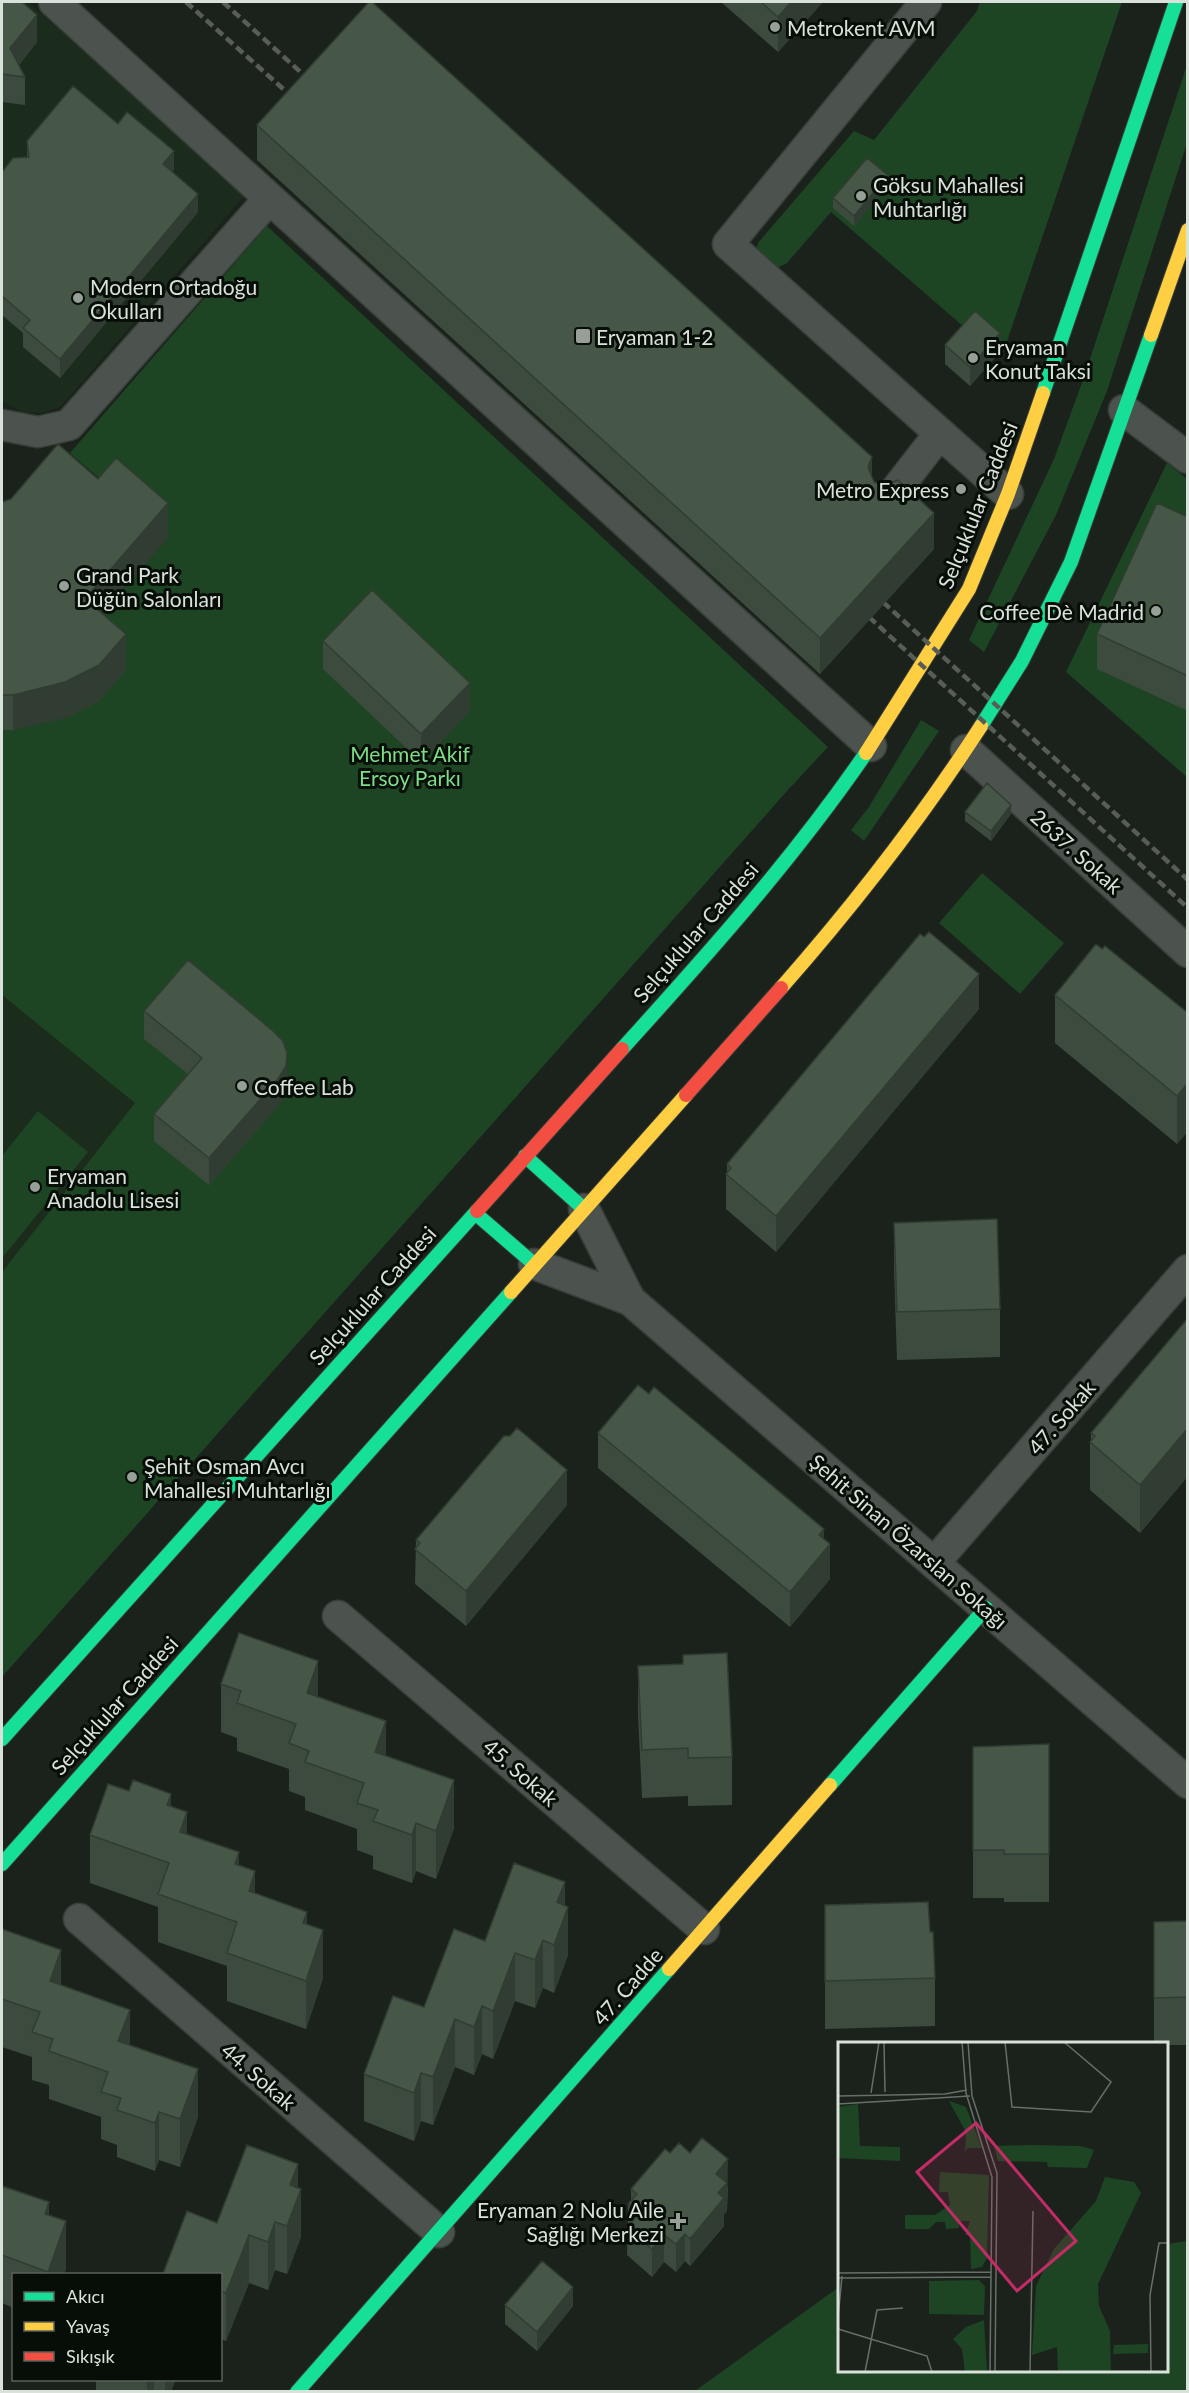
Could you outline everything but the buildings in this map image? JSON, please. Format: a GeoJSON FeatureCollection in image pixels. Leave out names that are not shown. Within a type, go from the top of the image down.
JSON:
{"type":"FeatureCollection","features":[{"type":"Feature","properties":{"kind":"main road","name":"Selçuklular Caddesi"},"geometry":{"type":"LineString","coordinates":[[2,1739],[709,953],[838,794],[871,746],[969,589],[1008,494],[1176,2]]}},
{"type":"Feature","properties":{"kind":"main road","name":"Selçuklular Caddesi"},"geometry":{"type":"LineString","coordinates":[[2,1864],[844,917],[933,800],[1022,661],[1071,562],[1188,230]]}},
{"type":"Feature","properties":{"kind":"main road"},"geometry":{"type":"LineString","coordinates":[[525,1156],[584,1209]]}},
{"type":"Feature","properties":{"kind":"main road"},"geometry":{"type":"LineString","coordinates":[[475,1213],[534,1264]]}},
{"type":"Feature","properties":{"kind":"main road","name":"47. Cadde"},"geometry":{"type":"LineString","coordinates":[[297,2391],[986,1608]]}},
{"type":"Feature","properties":{"kind":"street"},"geometry":{"type":"LineString","coordinates":[[54,2],[269,199],[776,646],[871,746]]}},
{"type":"Feature","properties":{"kind":"street"},"geometry":{"type":"LineString","coordinates":[[926,2],[728,244],[1008,494]]}},
{"type":"Feature","properties":{"kind":"street"},"geometry":{"type":"LineString","coordinates":[[2,425],[38,432],[69,425],[269,199]]}},
{"type":"Feature","properties":{"kind":"street"},"geometry":{"type":"LineString","coordinates":[[1124,410],[1188,458]]}},
{"type":"Feature","properties":{"kind":"street"},"geometry":{"type":"LineString","coordinates":[[885,504],[940,433]]}},
{"type":"Feature","properties":{"kind":"street","name":"2637. Sokak"},"geometry":{"type":"LineString","coordinates":[[966,750],[1188,952]]}},
{"type":"Feature","properties":{"kind":"street"},"geometry":{"type":"LineString","coordinates":[[584,1209],[630,1300]]}},
{"type":"Feature","properties":{"kind":"street"},"geometry":{"type":"LineString","coordinates":[[534,1264],[630,1300]]}},
{"type":"Feature","properties":{"kind":"street","name":"47. Sokak"},"geometry":{"type":"LineString","coordinates":[[934,1563],[1188,1270]]}},
{"type":"Feature","properties":{"kind":"street","name":"Şehit Sinan Özarslan Sokağı"},"geometry":{"type":"LineString","coordinates":[[630,1300],[1188,1782]]}},
{"type":"Feature","properties":{"kind":"street","name":"45. Sokak"},"geometry":{"type":"LineString","coordinates":[[338,1616],[704,1929]]}},
{"type":"Feature","properties":{"kind":"street","name":"44. Sokak"},"geometry":{"type":"LineString","coordinates":[[79,1920],[439,2232]]}},
{"type":"Feature","properties":{"kind":"shaded area","name":"Modern Ortadoğu Okulları"},"geometry":{"type":"Polygon","coordinates":[[[2,2],[28,2],[245,195],[61,406],[46,412],[24,413],[2,401],[2,2]]]}},
{"type":"Feature","properties":{"kind":"shaded area","name":"Eryaman Anadolu Lisesi"},"geometry":{"type":"Polygon","coordinates":[[[2,995],[136,1103],[2,1272],[2,995]]]}},
{"type":"Feature","properties":{"kind":"green space"},"geometry":{"type":"Polygon","coordinates":[[[980,2],[1122,2],[1001,359],[831,212],[787,263],[777,268],[756,251],[758,243],[854,131],[874,140],[977,11],[980,2]]]}},
{"type":"Feature","properties":{"kind":"green space"},"geometry":{"type":"Polygon","coordinates":[[[1187,65],[1187,143],[1107,391],[1056,515],[984,652],[969,640],[1054,459],[1083,380],[1187,65]]]}},
{"type":"Feature","properties":{"kind":"green space","name":"Mehmet Akif Ersoy Parkı"},"geometry":{"type":"Polygon","coordinates":[[[267,226],[828,747],[2,1677],[2,1272],[135,1103],[2,995],[2,730],[13,730],[65,718],[85,634],[168,538],[70,453],[267,226]]]}},
{"type":"Feature","properties":{"kind":"green space"},"geometry":{"type":"Polygon","coordinates":[[[1167,463],[1187,479],[1187,777],[1066,672],[1167,463]]]}},
{"type":"Feature","properties":{"kind":"green space"},"geometry":{"type":"Polygon","coordinates":[[[921,720],[939,731],[864,841],[851,830],[869,807],[921,720]]]}},
{"type":"Feature","properties":{"kind":"green space"},"geometry":{"type":"Polygon","coordinates":[[[982,873],[1064,943],[1020,994],[939,923],[982,873]]]}},
{"type":"Feature","properties":{"kind":"green space"},"geometry":{"type":"Polygon","coordinates":[[[38,1111],[88,1152],[2,1258],[2,1156],[38,1111]]]}},
{"type":"Feature","properties":{"kind":"green space"},"geometry":{"type":"Polygon","coordinates":[[[1187,2241],[1187,2391],[695,2391],[838,2288],[838,2372],[1168,2372],[1168,2244],[1187,2241]]]}},
{"type":"Feature","properties":{"kind":"railway"},"geometry":{"type":"LineString","coordinates":[[186,2],[300,104]]}},
{"type":"Feature","properties":{"kind":"railway"},"geometry":{"type":"LineString","coordinates":[[223,2],[316,86]]}},
{"type":"Feature","properties":{"kind":"railway"},"geometry":{"type":"LineString","coordinates":[[873,593],[1188,880]]}},
{"type":"Feature","properties":{"kind":"railway"},"geometry":{"type":"LineString","coordinates":[[859,608],[1188,908]]}},
{"type":"Feature","properties":{"kind":"traffic: fast"},"geometry":{"type":"LineString","coordinates":[[1043,393],[1176,2]]}},
{"type":"Feature","properties":{"kind":"traffic: fast"},"geometry":{"type":"LineString","coordinates":[[981,726],[1022,661],[1071,562],[1151,335]]}},
{"type":"Feature","properties":{"kind":"traffic: fast"},"geometry":{"type":"LineString","coordinates":[[622,1049],[780,868],[866,753]]}},
{"type":"Feature","properties":{"kind":"traffic: fast"},"geometry":{"type":"LineString","coordinates":[[525,1156],[584,1209]]}},
{"type":"Feature","properties":{"kind":"traffic: fast"},"geometry":{"type":"LineString","coordinates":[[2,1739],[477,1211]]}},
{"type":"Feature","properties":{"kind":"traffic: fast"},"geometry":{"type":"LineString","coordinates":[[475,1213],[534,1264]]}},
{"type":"Feature","properties":{"kind":"traffic: fast"},"geometry":{"type":"LineString","coordinates":[[2,1864],[511,1292]]}},
{"type":"Feature","properties":{"kind":"traffic: fast"},"geometry":{"type":"LineString","coordinates":[[830,1785],[986,1608]]}},
{"type":"Feature","properties":{"kind":"traffic: fast"},"geometry":{"type":"LineString","coordinates":[[297,2392],[669,1969]]}},
{"type":"Feature","properties":{"kind":"traffic: slow"},"geometry":{"type":"LineString","coordinates":[[1151,335],[1188,230]]}},
{"type":"Feature","properties":{"kind":"traffic: slow"},"geometry":{"type":"LineString","coordinates":[[866,753],[969,589],[1008,494],[1043,393]]}},
{"type":"Feature","properties":{"kind":"traffic: slow"},"geometry":{"type":"LineString","coordinates":[[781,988],[886,861],[935,795],[981,726]]}},
{"type":"Feature","properties":{"kind":"traffic: slow"},"geometry":{"type":"LineString","coordinates":[[511,1292],[686,1095]]}},
{"type":"Feature","properties":{"kind":"traffic: slow"},"geometry":{"type":"LineString","coordinates":[[669,1969],[830,1785]]}},
{"type":"Feature","properties":{"kind":"traffic: jam"},"geometry":{"type":"LineString","coordinates":[[686,1095],[781,988]]}},
{"type":"Feature","properties":{"kind":"traffic: jam"},"geometry":{"type":"LineString","coordinates":[[477,1211],[622,1049]]}},
{"type":"Feature","properties":{"kind":"place","name":"Metrokent AVM"},"geometry":{"type":"Point","coordinates":[775,27]}},
{"type":"Feature","properties":{"kind":"place","name":"Göksu Mahallesi Muhtarlığı"},"geometry":{"type":"Point","coordinates":[861,196]}},
{"type":"Feature","properties":{"kind":"place","name":"Modern Ortadoğu Okulları"},"geometry":{"type":"Point","coordinates":[78,298]}},
{"type":"Feature","properties":{"kind":"place","name":"Eryaman 1-2"},"geometry":{"type":"Point","coordinates":[583,336]}},
{"type":"Feature","properties":{"kind":"place","name":"Eryaman Konut Taksi"},"geometry":{"type":"Point","coordinates":[973,358]}},
{"type":"Feature","properties":{"kind":"place","name":"Metro Express"},"geometry":{"type":"Point","coordinates":[961,489]}},
{"type":"Feature","properties":{"kind":"place","name":"Grand Park Düğün Salonları"},"geometry":{"type":"Point","coordinates":[64,586]}},
{"type":"Feature","properties":{"kind":"place","name":"Coffee Dè Madrid"},"geometry":{"type":"Point","coordinates":[1156,611]}},
{"type":"Feature","properties":{"kind":"place","name":"Coffee Lab"},"geometry":{"type":"Point","coordinates":[242,1086]}},
{"type":"Feature","properties":{"kind":"place","name":"Eryaman Anadolu Lisesi"},"geometry":{"type":"Point","coordinates":[35,1187]}},
{"type":"Feature","properties":{"kind":"place","name":"Şehit Osman Avcı Mahallesi Muhtarlığı"},"geometry":{"type":"Point","coordinates":[132,1477]}},
{"type":"Feature","properties":{"kind":"place","name":"Eryaman 2 Nolu Aile Sağlığı Merkezi"},"geometry":{"type":"Point","coordinates":[678,2221]}}]}
